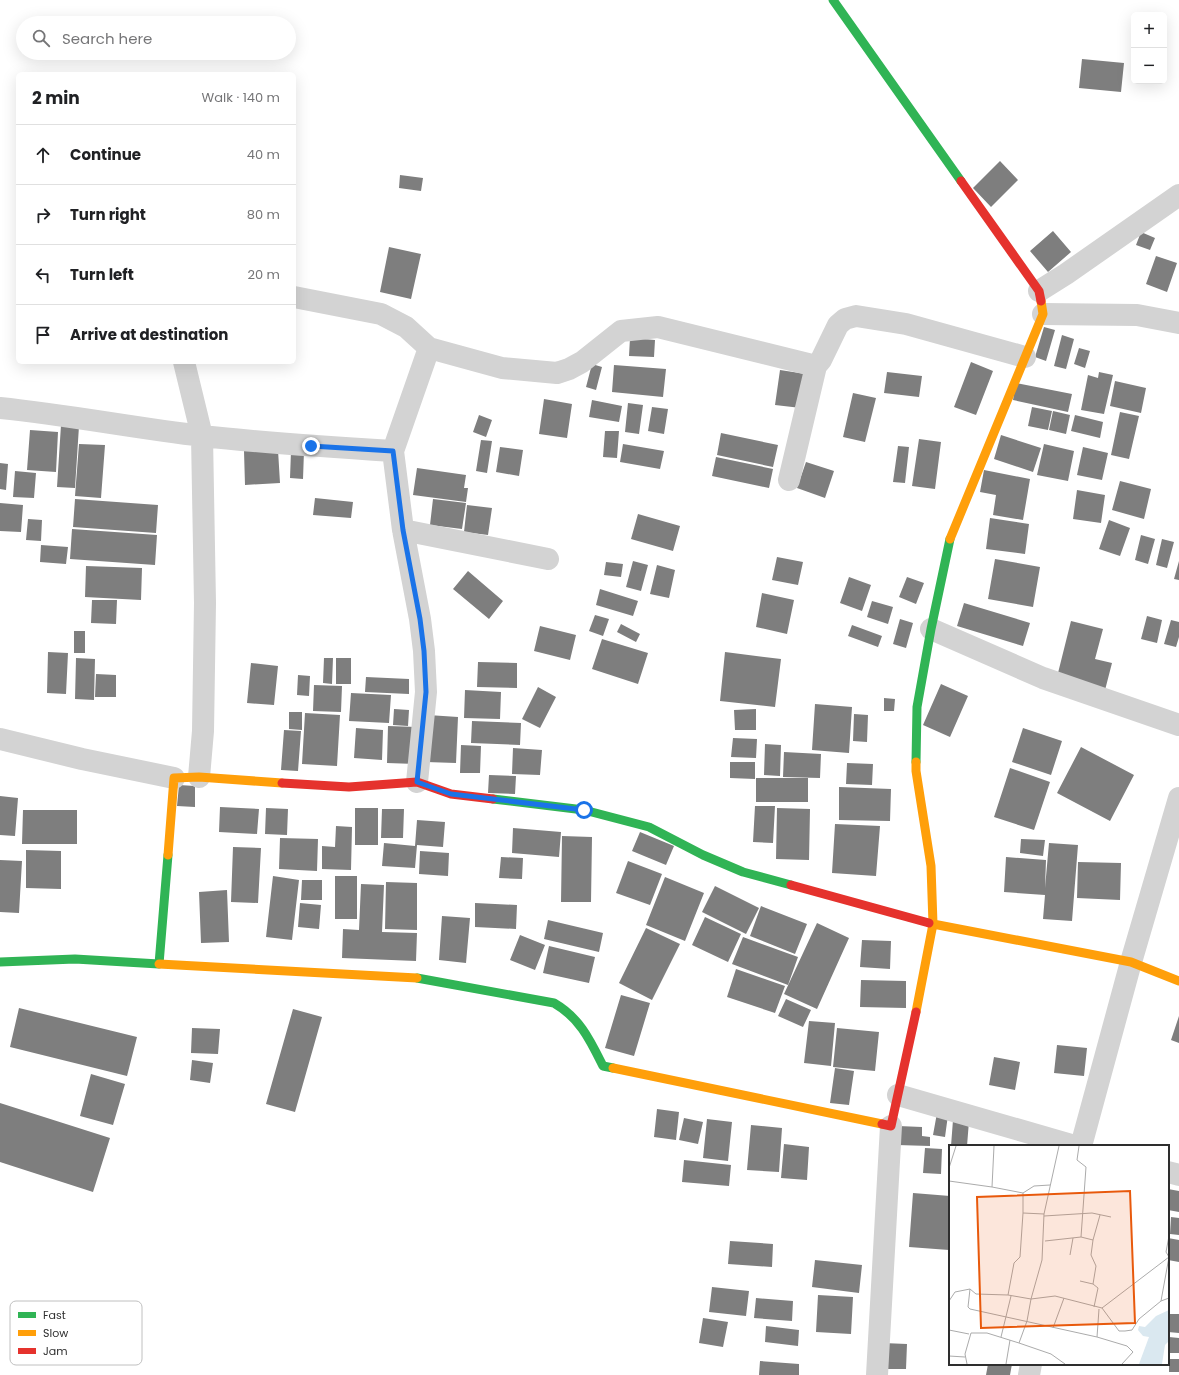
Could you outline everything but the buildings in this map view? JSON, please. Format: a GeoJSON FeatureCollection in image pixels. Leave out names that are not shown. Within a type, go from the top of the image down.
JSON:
{"type":"FeatureCollection","features":[{"type":"Feature","properties":{"kind":"street"},"geometry":{"type":"LineString","coordinates":[[833,0],[1039,291],[1044,314],[952,532],[931,629],[917,706],[916,771],[931,866],[933,924],[931,941],[891,1126],[877,1375]]}},
{"type":"Feature","properties":{"kind":"street"},"geometry":{"type":"LineString","coordinates":[[1039,291],[1066,274],[1179,195]]}},
{"type":"Feature","properties":{"kind":"street"},"geometry":{"type":"LineString","coordinates":[[296,297],[380,314],[406,327],[429,348],[502,368],[557,373],[582,362],[621,331],[658,328],[816,366]]}},
{"type":"Feature","properties":{"kind":"street"},"geometry":{"type":"LineString","coordinates":[[1044,314],[1137,315],[1179,323]]}},
{"type":"Feature","properties":{"kind":"street"},"geometry":{"type":"LineString","coordinates":[[789,480],[816,366],[821,360],[838,325],[845,319],[856,316],[906,324],[1026,357]]}},
{"type":"Feature","properties":{"kind":"street"},"geometry":{"type":"LineString","coordinates":[[417,782],[426,692],[424,651],[420,619],[403,530],[393,451],[429,348]]}},
{"type":"Feature","properties":{"kind":"street"},"geometry":{"type":"LineString","coordinates":[[184,364],[202,436],[205,603],[203,731],[199,777]]}},
{"type":"Feature","properties":{"kind":"street"},"geometry":{"type":"LineString","coordinates":[[0,408],[202,436],[311,446],[393,451]]}},
{"type":"Feature","properties":{"kind":"street"},"geometry":{"type":"LineString","coordinates":[[403,530],[548,559]]}},
{"type":"Feature","properties":{"kind":"street"},"geometry":{"type":"LineString","coordinates":[[931,629],[1042,678],[1179,725]]}},
{"type":"Feature","properties":{"kind":"street"},"geometry":{"type":"LineString","coordinates":[[0,739],[82,760],[174,778],[199,777],[349,788],[417,782],[451,794],[584,810],[649,827],[703,855],[743,872],[933,924],[1131,962],[1179,981]]}},
{"type":"Feature","properties":{"kind":"street"},"geometry":{"type":"LineString","coordinates":[[159,964],[174,778]]}},
{"type":"Feature","properties":{"kind":"street"},"geometry":{"type":"LineString","coordinates":[[1081,1145],[1131,962],[1179,798]]}},
{"type":"Feature","properties":{"kind":"street"},"geometry":{"type":"LineString","coordinates":[[0,962],[75,959],[423,978],[554,1003],[568,1010],[581,1024],[603,1066],[891,1126]]}},
{"type":"Feature","properties":{"kind":"street"},"geometry":{"type":"LineString","coordinates":[[898,1095],[1072,1145]]}},
{"type":"Feature","properties":{"kind":"street"},"geometry":{"type":"LineString","coordinates":[[1169,1172],[1179,1175]]}},
{"type":"Feature","properties":{"kind":"street"},"geometry":{"type":"LineString","coordinates":[[1029,1375],[1031,1365]]}},
{"type":"Feature","properties":{"kind":"traffic: fast"},"geometry":{"type":"LineString","coordinates":[[833,0],[961,181]]}},
{"type":"Feature","properties":{"kind":"traffic: fast"},"geometry":{"type":"LineString","coordinates":[[916,762],[917,707],[931,629],[950,539]]}},
{"type":"Feature","properties":{"kind":"traffic: fast"},"geometry":{"type":"LineString","coordinates":[[493,799],[584,810],[649,827],[703,855],[743,872],[791,885]]}},
{"type":"Feature","properties":{"kind":"traffic: fast"},"geometry":{"type":"LineString","coordinates":[[0,962],[75,959],[159,964],[168,855]]}},
{"type":"Feature","properties":{"kind":"traffic: fast"},"geometry":{"type":"LineString","coordinates":[[417,978],[554,1003],[578,1023],[589,1039],[603,1066],[613,1068]]}},
{"type":"Feature","properties":{"kind":"traffic: slow"},"geometry":{"type":"LineString","coordinates":[[950,539],[1043,314],[1041,301]]}},
{"type":"Feature","properties":{"kind":"traffic: slow"},"geometry":{"type":"LineString","coordinates":[[916,762],[916,771],[931,866],[933,924],[929,923]]}},
{"type":"Feature","properties":{"kind":"traffic: slow"},"geometry":{"type":"LineString","coordinates":[[168,855],[174,778],[199,777],[282,783]]}},
{"type":"Feature","properties":{"kind":"traffic: slow"},"geometry":{"type":"LineString","coordinates":[[916,1012],[933,924],[1131,962],[1179,981]]}},
{"type":"Feature","properties":{"kind":"traffic: slow"},"geometry":{"type":"LineString","coordinates":[[159,964],[417,978]]}},
{"type":"Feature","properties":{"kind":"traffic: slow"},"geometry":{"type":"LineString","coordinates":[[613,1068],[882,1124]]}},
{"type":"Feature","properties":{"kind":"traffic: jam"},"geometry":{"type":"LineString","coordinates":[[961,181],[1039,291],[1041,301]]}},
{"type":"Feature","properties":{"kind":"traffic: jam"},"geometry":{"type":"LineString","coordinates":[[282,783],[349,787],[417,782],[451,794],[493,799]]}},
{"type":"Feature","properties":{"kind":"traffic: jam"},"geometry":{"type":"LineString","coordinates":[[791,885],[929,923]]}},
{"type":"Feature","properties":{"kind":"traffic: jam"},"geometry":{"type":"LineString","coordinates":[[882,1124],[891,1126],[916,1012]]}},
{"type":"Feature","properties":{"kind":"route"},"geometry":{"type":"LineString","coordinates":[[311,446],[393,451],[403,530],[420,619],[424,651],[426,692],[417,782],[451,794],[584,810]]}}]}
